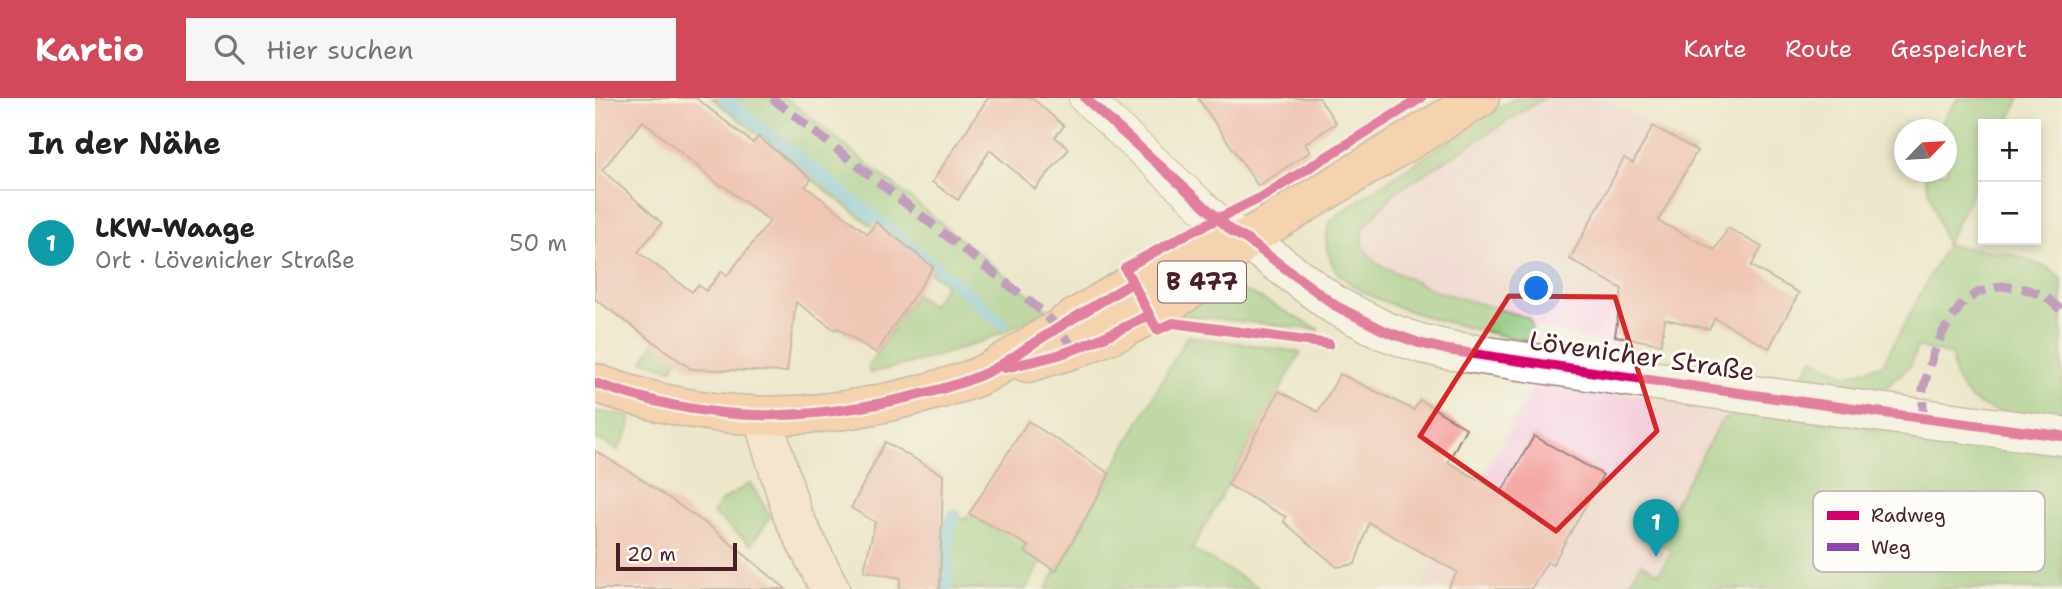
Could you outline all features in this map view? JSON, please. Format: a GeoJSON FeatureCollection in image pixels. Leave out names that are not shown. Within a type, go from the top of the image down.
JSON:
{"type":"FeatureCollection","features":[{"type":"Feature","properties":{"kind":"main road","name":"B 477"},"geometry":{"type":"LineString","coordinates":[[595,383],[676,407],[762,416],[831,411],[877,404],[940,389],[991,371],[1097,303],[1192,251],[1246,239],[1480,98]]}},
{"type":"Feature","properties":{"kind":"main road"},"geometry":{"type":"LineString","coordinates":[[762,416],[793,516],[830,589]]}},
{"type":"Feature","properties":{"kind":"street"},"geometry":{"type":"LineString","coordinates":[[1085,98],[1217,220],[1246,239]]}},
{"type":"Feature","properties":{"kind":"street","name":"Lövenicher Straße"},"geometry":{"type":"LineString","coordinates":[[1246,239],[1336,306],[1385,331],[1419,343],[1448,350],[1679,385],[2062,436]]}},
{"type":"Feature","properties":{"kind":"highlighted area"},"geometry":{"type":"Polygon","coordinates":[[[1509,296],[1615,297],[1657,431],[1556,531],[1420,436],[1509,296]]]}},
{"type":"Feature","properties":{"kind":"shaded area"},"geometry":{"type":"Polygon","coordinates":[[[1544,98],[1603,98],[1697,151],[1644,248],[1649,294],[1622,290],[1613,345],[1532,326],[1529,318],[1436,291],[1377,264],[1363,246],[1363,228],[1394,193],[1544,98]]]}},
{"type":"Feature","properties":{"kind":"shaded area"},"geometry":{"type":"Polygon","coordinates":[[[1536,382],[1729,408],[1738,439],[1660,589],[1420,589],[1536,382]]]}},
{"type":"Feature","properties":{"kind":"green space"},"geometry":{"type":"Polygon","coordinates":[[[712,98],[786,98],[1047,309],[983,341],[938,356],[869,373],[869,365],[915,294],[931,306],[946,285],[930,272],[933,267],[873,227],[712,98]]]}},
{"type":"Feature","properties":{"kind":"green space"},"geometry":{"type":"Polygon","coordinates":[[[1514,98],[1544,98],[1394,193],[1363,229],[1363,246],[1377,264],[1436,291],[1529,318],[1532,326],[1528,341],[1398,307],[1352,285],[1337,272],[1326,244],[1327,230],[1333,219],[1514,98]]]}},
{"type":"Feature","properties":{"kind":"green space"},"geometry":{"type":"Polygon","coordinates":[[[1958,98],[2020,98],[2010,119],[1978,119],[1978,182],[1946,245],[2008,253],[2048,268],[2062,279],[2062,420],[2007,413],[1975,402],[1963,391],[1955,376],[1952,355],[1917,347],[1911,365],[1885,388],[1868,393],[1800,379],[1813,358],[1847,376],[1883,364],[1946,246],[1926,182],[1957,182],[1957,119],[1944,119],[1958,98]]]}},
{"type":"Feature","properties":{"kind":"green space"},"geometry":{"type":"Polygon","coordinates":[[[1235,288],[1252,294],[1320,330],[1172,314],[1211,290],[1235,288]]]}},
{"type":"Feature","properties":{"kind":"green space"},"geometry":{"type":"Polygon","coordinates":[[[664,327],[688,345],[671,369],[643,361],[664,327]]]}},
{"type":"Feature","properties":{"kind":"green space"},"geometry":{"type":"Polygon","coordinates":[[[1187,336],[1301,352],[1192,549],[1261,589],[1046,589],[1187,336]]]}},
{"type":"Feature","properties":{"kind":"green space"},"geometry":{"type":"Polygon","coordinates":[[[595,411],[630,416],[630,428],[618,450],[595,438],[595,411]]]}},
{"type":"Feature","properties":{"kind":"green space"},"geometry":{"type":"Polygon","coordinates":[[[1759,413],[2062,452],[2062,589],[1626,589],[1641,563],[1659,573],[1672,551],[1654,540],[1722,420],[1759,413]]]}},
{"type":"Feature","properties":{"kind":"green space"},"geometry":{"type":"Polygon","coordinates":[[[750,483],[771,517],[751,544],[713,514],[720,502],[750,483]]]}},
{"type":"Feature","properties":{"kind":"green space"},"geometry":{"type":"Polygon","coordinates":[[[1016,498],[1039,530],[1025,552],[1041,562],[1026,589],[940,589],[943,530],[950,512],[965,520],[969,514],[998,529],[1016,498]]]}},
{"type":"Feature","properties":{"kind":"building"},"geometry":{"type":"Polygon","coordinates":[[[595,98],[696,98],[753,143],[758,137],[812,179],[805,186],[868,234],[876,222],[933,267],[876,353],[837,328],[835,330],[796,302],[787,372],[691,369],[595,299],[595,98]],[[643,121],[602,170],[662,223],[638,252],[692,292],[698,285],[706,291],[722,271],[727,276],[770,221],[721,186],[643,121]]]}},
{"type":"Feature","properties":{"kind":"building"},"geometry":{"type":"Polygon","coordinates":[[[988,98],[1032,98],[1064,126],[1055,137],[1069,149],[1035,189],[990,150],[958,200],[932,182],[988,98]]]}},
{"type":"Feature","properties":{"kind":"building"},"geometry":{"type":"Polygon","coordinates":[[[1198,98],[1319,98],[1336,123],[1305,144],[1310,152],[1258,186],[1198,98]]]}},
{"type":"Feature","properties":{"kind":"building"},"geometry":{"type":"Polygon","coordinates":[[[1653,126],[1697,151],[1658,221],[1715,250],[1728,228],[1762,247],[1751,266],[1799,293],[1769,348],[1715,318],[1709,329],[1665,319],[1661,344],[1615,336],[1622,289],[1570,259],[1624,158],[1633,163],[1653,126]]]}},
{"type":"Feature","properties":{"kind":"building"},"geometry":{"type":"Polygon","coordinates":[[[1340,374],[1414,410],[1420,400],[1466,428],[1448,462],[1501,493],[1534,436],[1603,475],[1552,565],[1547,562],[1531,589],[1447,589],[1457,572],[1369,523],[1355,564],[1337,567],[1284,522],[1286,517],[1228,485],[1279,391],[1318,412],[1340,374]]]}},
{"type":"Feature","properties":{"kind":"building"},"geometry":{"type":"Polygon","coordinates":[[[1028,421],[1110,474],[1056,571],[1025,552],[1029,546],[969,514],[1028,421]]]}},
{"type":"Feature","properties":{"kind":"building"},"geometry":{"type":"Polygon","coordinates":[[[885,442],[943,475],[940,589],[899,589],[901,578],[864,571],[875,522],[851,508],[885,442]]]}},
{"type":"Feature","properties":{"kind":"building"},"geometry":{"type":"Polygon","coordinates":[[[595,451],[631,472],[712,528],[786,589],[595,589],[595,451]]]}},
{"type":"Feature","properties":{"kind":"waterway"},"geometry":{"type":"LineString","coordinates":[[724,98],[935,266],[1003,324]]}},
{"type":"Feature","properties":{"kind":"waterway"},"geometry":{"type":"LineString","coordinates":[[947,589],[949,532],[955,515]]}},
{"type":"Feature","properties":{"kind":"marked path"},"geometry":{"type":"LineString","coordinates":[[772,98],[1043,312],[1074,349]]}},
{"type":"Feature","properties":{"kind":"marked path"},"geometry":{"type":"LineString","coordinates":[[1923,419],[1923,389],[1933,354],[1943,332],[1963,302],[1979,292],[2002,286],[2025,289],[2045,296],[2062,311]]}},
{"type":"Feature","properties":{"kind":"cycle path"},"geometry":{"type":"LineString","coordinates":[[1085,98],[1233,232],[1336,306],[1385,331],[1419,343],[1448,350],[1678,384],[2062,436]]}},
{"type":"Feature","properties":{"kind":"cycle path"},"geometry":{"type":"LineString","coordinates":[[1329,344],[1173,323],[1157,330],[1125,268],[1262,197],[1421,98]]}},
{"type":"Feature","properties":{"kind":"cycle path"},"geometry":{"type":"LineString","coordinates":[[595,383],[670,405],[742,414],[815,413],[892,401],[953,385],[988,372],[1132,283]]}},
{"type":"Feature","properties":{"kind":"cycle path"},"geometry":{"type":"LineString","coordinates":[[1004,368],[1070,351],[1149,315]]}},
{"type":"Feature","properties":{"kind":"place","name":"LKW-Waage"},"geometry":{"type":"Point","coordinates":[1656,557]}}]}
